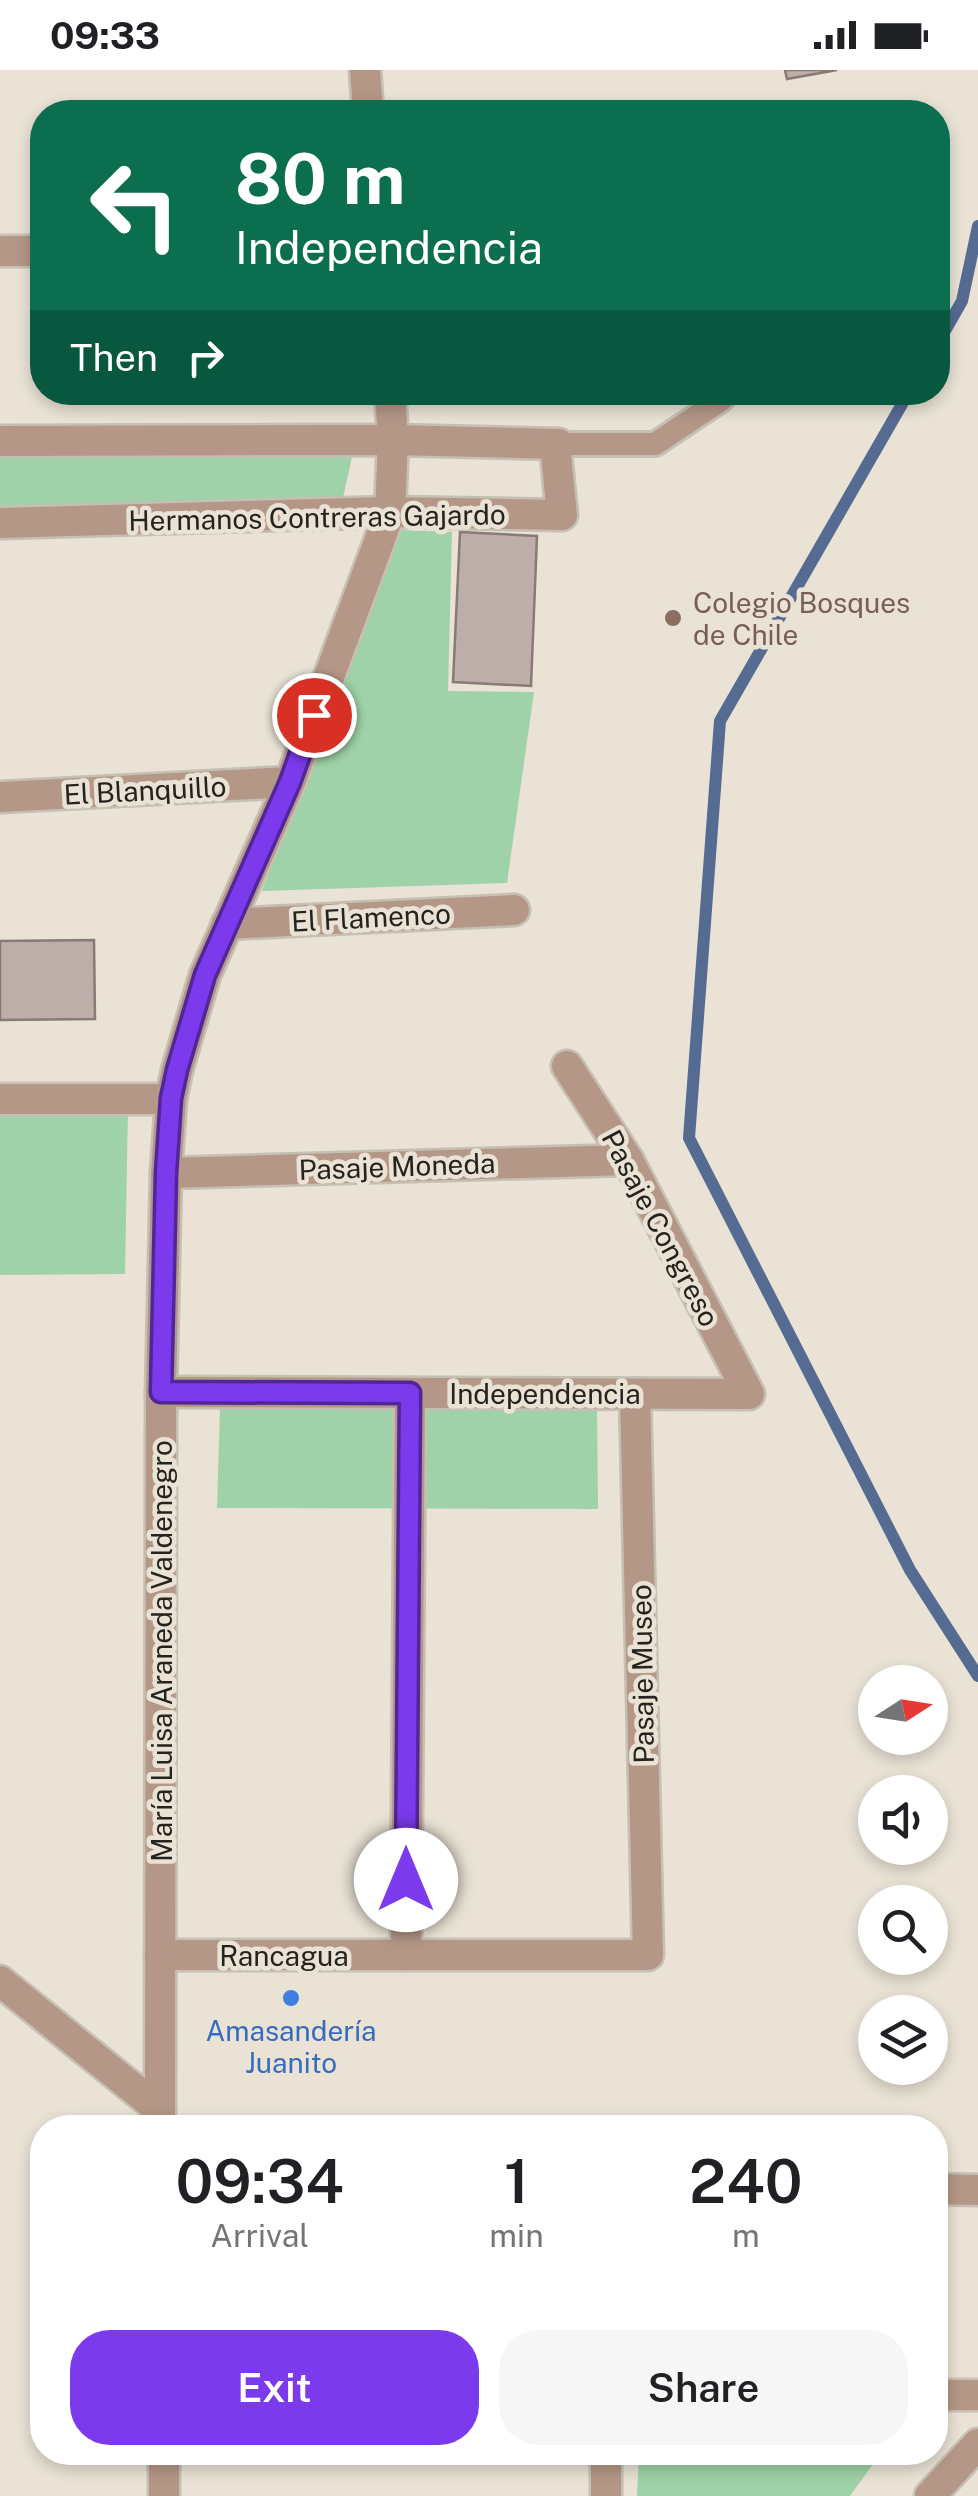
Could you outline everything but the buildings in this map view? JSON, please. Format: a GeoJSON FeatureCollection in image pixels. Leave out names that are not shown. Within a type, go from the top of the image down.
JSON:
{"type":"FeatureCollection","features":[{"type":"Feature","properties":{"kind":"street"},"geometry":{"type":"LineString","coordinates":[[365,70],[367,100]]}},
{"type":"Feature","properties":{"kind":"street"},"geometry":{"type":"LineString","coordinates":[[0,251],[30,251]]}},
{"type":"Feature","properties":{"kind":"street","name":"María Luisa Araneda Valdenegro"},"geometry":{"type":"LineString","coordinates":[[160,2115],[161,1392],[171,1098],[205,975],[290,782],[390,512],[391,405]]}},
{"type":"Feature","properties":{"kind":"street"},"geometry":{"type":"LineString","coordinates":[[0,441],[393,440],[557,444]]}},
{"type":"Feature","properties":{"kind":"street","name":"Hermanos Contreras Gajardo"},"geometry":{"type":"LineString","coordinates":[[0,523],[390,512],[562,515],[557,444]]}},
{"type":"Feature","properties":{"kind":"street","name":"El Blanquillo"},"geometry":{"type":"LineString","coordinates":[[0,797],[290,782]]}},
{"type":"Feature","properties":{"kind":"street","name":"El Flamenco"},"geometry":{"type":"LineString","coordinates":[[227,924],[514,910]]}},
{"type":"Feature","properties":{"kind":"street","name":"Pasaje Congreso"},"geometry":{"type":"LineString","coordinates":[[566,1066],[628,1160],[749,1394]]}},
{"type":"Feature","properties":{"kind":"street"},"geometry":{"type":"LineString","coordinates":[[0,1099],[171,1098]]}},
{"type":"Feature","properties":{"kind":"street","name":"Pasaje Moneda"},"geometry":{"type":"LineString","coordinates":[[166,1173],[628,1160]]}},
{"type":"Feature","properties":{"kind":"street","name":"Independencia"},"geometry":{"type":"LineString","coordinates":[[161,1392],[749,1394]]}},
{"type":"Feature","properties":{"kind":"street"},"geometry":{"type":"LineString","coordinates":[[406,1955],[410,1393]]}},
{"type":"Feature","properties":{"kind":"street","name":"Pasaje Museo"},"geometry":{"type":"LineString","coordinates":[[636,1394],[648,1955]]}},
{"type":"Feature","properties":{"kind":"street","name":"Rancagua"},"geometry":{"type":"LineString","coordinates":[[160,1955],[648,1955]]}},
{"type":"Feature","properties":{"kind":"street"},"geometry":{"type":"LineString","coordinates":[[0,1981],[155,2115]]}},
{"type":"Feature","properties":{"kind":"street"},"geometry":{"type":"LineString","coordinates":[[948,2189],[978,2190]]}},
{"type":"Feature","properties":{"kind":"street"},"geometry":{"type":"LineString","coordinates":[[948,2395],[978,2395]]}},
{"type":"Feature","properties":{"kind":"street"},"geometry":{"type":"LineString","coordinates":[[930,2496],[978,2444]]}},
{"type":"Feature","properties":{"kind":"street"},"geometry":{"type":"LineString","coordinates":[[164,2465],[164,2496]]}},
{"type":"Feature","properties":{"kind":"street"},"geometry":{"type":"LineString","coordinates":[[606,2465],[606,2496]]}},
{"type":"Feature","properties":{"kind":"lane"},"geometry":{"type":"LineString","coordinates":[[557,444],[655,444],[714,405]]}},
{"type":"Feature","properties":{"kind":"green space"},"geometry":{"type":"Polygon","coordinates":[[[353,453],[342,502],[0,511],[0,458],[353,453]]]}},
{"type":"Feature","properties":{"kind":"green space"},"geometry":{"type":"Polygon","coordinates":[[[399,530],[452,532],[448,691],[534,692],[507,883],[262,891],[399,530]]]}},
{"type":"Feature","properties":{"kind":"green space"},"geometry":{"type":"Polygon","coordinates":[[[0,1106],[128,1107],[125,1274],[0,1275],[0,1106]]]}},
{"type":"Feature","properties":{"kind":"green space"},"geometry":{"type":"Polygon","coordinates":[[[597,1406],[598,1509],[217,1508],[220,1408],[597,1406]]]}},
{"type":"Feature","properties":{"kind":"green space"},"geometry":{"type":"Polygon","coordinates":[[[638,2465],[872,2465],[850,2496],[637,2496],[638,2465]]]}},
{"type":"Feature","properties":{"kind":"waterway"},"geometry":{"type":"LineString","coordinates":[[950,322],[962,301],[978,226]]}},
{"type":"Feature","properties":{"kind":"waterway"},"geometry":{"type":"LineString","coordinates":[[902,405],[720,721],[689,1138],[910,1570],[978,1676]]}},
{"type":"Feature","properties":{"kind":"place","name":"Colegio Bosques de Chile"},"geometry":{"type":"Point","coordinates":[673,618]}},
{"type":"Feature","properties":{"kind":"place","name":"Amasandería Juanito"},"geometry":{"type":"Point","coordinates":[291,1998]}},
{"type":"Feature","properties":{"kind":"route"},"geometry":{"type":"LineString","coordinates":[[314,715],[290,782],[205,975],[177,1070],[166,1173],[161,1392],[410,1393],[406,1880]]}}]}
